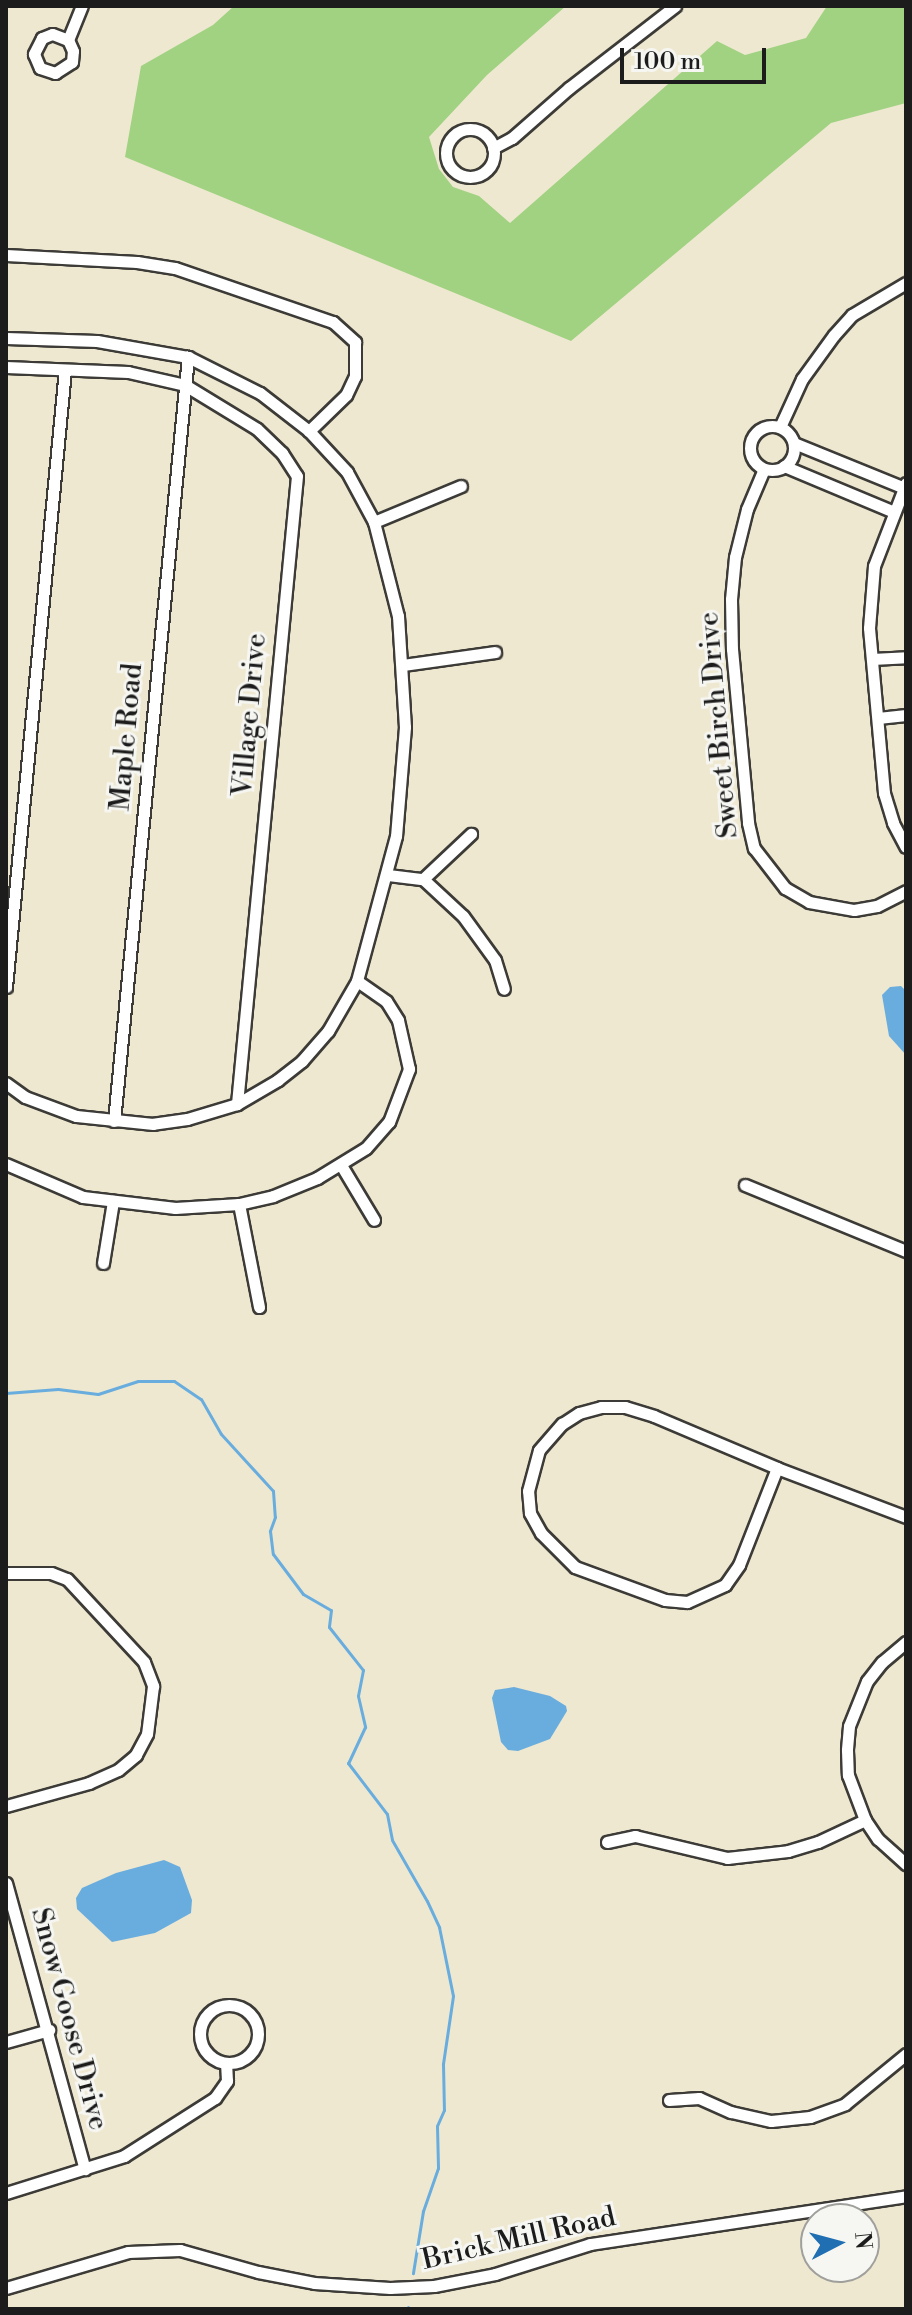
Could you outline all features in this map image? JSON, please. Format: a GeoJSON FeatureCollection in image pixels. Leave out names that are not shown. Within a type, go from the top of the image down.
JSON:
{"type":"FeatureCollection","features":[{"type":"Feature","properties":{"kind":"street"},"geometry":{"type":"LineString","coordinates":[[68,40],[82,6]]}},
{"type":"Feature","properties":{"kind":"street"},"geometry":{"type":"LineString","coordinates":[[493,148],[512,138],[569,88],[675,6]]}},
{"type":"Feature","properties":{"kind":"street"},"geometry":{"type":"LineString","coordinates":[[461,130],[482,132],[493,148],[493,160],[478,175],[459,174],[448,160],[448,144],[461,130]]}},
{"type":"Feature","properties":{"kind":"street"},"geometry":{"type":"LineString","coordinates":[[6,255],[105,259],[175,268],[333,322],[355,342],[355,376],[346,395],[309,431]]}},
{"type":"Feature","properties":{"kind":"street"},"geometry":{"type":"LineString","coordinates":[[780,427],[802,379],[834,335],[852,315],[906,283]]}},
{"type":"Feature","properties":{"kind":"street"},"geometry":{"type":"LineString","coordinates":[[6,338],[97,341],[188,357],[260,393],[309,431],[347,472],[374,522],[398,616],[403,665],[404,764],[388,875],[357,981],[328,1031],[302,1061],[237,1104],[187,1119],[153,1124],[76,1116],[25,1097],[6,1083]]}},
{"type":"Feature","properties":{"kind":"street","name":"Maple Road"},"geometry":{"type":"LineString","coordinates":[[114,1121],[188,357]]}},
{"type":"Feature","properties":{"kind":"street","name":"Village Drive"},"geometry":{"type":"LineString","coordinates":[[6,367],[128,372],[185,385],[257,429],[282,453],[297,476],[237,1104]]}},
{"type":"Feature","properties":{"kind":"street"},"geometry":{"type":"LineString","coordinates":[[6,987],[65,370]]}},
{"type":"Feature","properties":{"kind":"street"},"geometry":{"type":"LineString","coordinates":[[900,505],[784,466],[764,469],[752,458],[753,437],[765,427],[780,427],[794,443],[905,486],[900,505],[874,566],[869,593],[884,793],[893,823],[906,847]]}},
{"type":"Feature","properties":{"kind":"street"},"geometry":{"type":"LineString","coordinates":[[784,466],[794,453],[794,443]]}},
{"type":"Feature","properties":{"kind":"street","name":"Sweet Birch Drive"},"geometry":{"type":"LineString","coordinates":[[764,469],[747,509],[735,557],[731,599],[732,649],[748,823],[754,848],[766,868],[785,888],[820,905],[854,910],[877,906],[906,891]]}},
{"type":"Feature","properties":{"kind":"street"},"geometry":{"type":"LineString","coordinates":[[374,522],[461,486]]}},
{"type":"Feature","properties":{"kind":"street"},"geometry":{"type":"LineString","coordinates":[[403,665],[495,652]]}},
{"type":"Feature","properties":{"kind":"street"},"geometry":{"type":"LineString","coordinates":[[872,659],[906,657]]}},
{"type":"Feature","properties":{"kind":"street"},"geometry":{"type":"LineString","coordinates":[[878,718],[906,715]]}},
{"type":"Feature","properties":{"kind":"street"},"geometry":{"type":"LineString","coordinates":[[423,879],[471,834]]}},
{"type":"Feature","properties":{"kind":"street"},"geometry":{"type":"LineString","coordinates":[[388,875],[423,879],[476,931],[495,960],[504,989]]}},
{"type":"Feature","properties":{"kind":"street"},"geometry":{"type":"LineString","coordinates":[[6,1164],[63,1190],[113,1201],[175,1208],[239,1204],[273,1196],[341,1165],[366,1148],[389,1122],[409,1069],[398,1020],[386,1001],[357,981]]}},
{"type":"Feature","properties":{"kind":"street"},"geometry":{"type":"LineString","coordinates":[[341,1165],[374,1220]]}},
{"type":"Feature","properties":{"kind":"street"},"geometry":{"type":"LineString","coordinates":[[745,1185],[906,1251]]}},
{"type":"Feature","properties":{"kind":"street"},"geometry":{"type":"LineString","coordinates":[[103,1263],[113,1201]]}},
{"type":"Feature","properties":{"kind":"street"},"geometry":{"type":"LineString","coordinates":[[239,1204],[259,1307]]}},
{"type":"Feature","properties":{"kind":"street"},"geometry":{"type":"LineString","coordinates":[[777,1468],[739,1565],[725,1585],[687,1602],[665,1600],[575,1567],[548,1542],[530,1513],[529,1482],[539,1450],[562,1424],[579,1413],[601,1407],[625,1407],[906,1517]]}},
{"type":"Feature","properties":{"kind":"street"},"geometry":{"type":"LineString","coordinates":[[6,1573],[51,1573],[67,1579],[144,1662],[153,1686],[147,1734],[136,1755],[118,1770],[89,1783],[6,1806]]}},
{"type":"Feature","properties":{"kind":"street"},"geometry":{"type":"LineString","coordinates":[[906,1642],[882,1662],[867,1681],[849,1726],[848,1775],[865,1820],[878,1839],[906,1864]]}},
{"type":"Feature","properties":{"kind":"street"},"geometry":{"type":"LineString","coordinates":[[607,1842],[635,1836],[727,1858],[739,1857],[788,1851],[818,1842],[865,1820]]}},
{"type":"Feature","properties":{"kind":"street","name":"Snow Goose Drive"},"geometry":{"type":"LineString","coordinates":[[6,1883],[85,2169]]}},
{"type":"Feature","properties":{"kind":"street"},"geometry":{"type":"LineString","coordinates":[[236,2006],[253,2017],[258,2028],[258,2041],[247,2058],[226,2063],[208,2054],[201,2030],[204,2021],[216,2009],[236,2006]]}},
{"type":"Feature","properties":{"kind":"street"},"geometry":{"type":"LineString","coordinates":[[6,2042],[49,2030]]}},
{"type":"Feature","properties":{"kind":"street"},"geometry":{"type":"LineString","coordinates":[[669,2100],[699,2098],[731,2112],[771,2121],[810,2117],[845,2104],[906,2054]]}},
{"type":"Feature","properties":{"kind":"street"},"geometry":{"type":"LineString","coordinates":[[6,2193],[124,2156],[215,2098],[227,2081],[226,2063]]}},
{"type":"Feature","properties":{"kind":"street","name":"Brick Mill Road"},"geometry":{"type":"LineString","coordinates":[[6,2288],[128,2252],[180,2250],[258,2272],[314,2283],[390,2288],[446,2285],[495,2274],[590,2244],[906,2196]]}},
{"type":"Feature","properties":{"kind":"green space"},"geometry":{"type":"Polygon","coordinates":[[[234,6],[566,6],[487,75],[429,137],[439,169],[453,187],[479,196],[510,223],[717,41],[745,55],[806,38],[827,6],[906,6],[906,103],[831,123],[571,341],[125,157],[141,66],[213,25],[234,6]]]}},
{"type":"Feature","properties":{"kind":"water"},"geometry":{"type":"Polygon","coordinates":[[[901,986],[906,991],[906,1055],[889,1036],[882,995],[890,987],[901,986]]]}},
{"type":"Feature","properties":{"kind":"water"},"geometry":{"type":"Polygon","coordinates":[[[514,1687],[550,1696],[566,1706],[567,1711],[550,1739],[518,1751],[508,1750],[501,1742],[492,1698],[495,1690],[514,1687]]]}},
{"type":"Feature","properties":{"kind":"water"},"geometry":{"type":"Polygon","coordinates":[[[164,1860],[180,1867],[192,1900],[191,1913],[155,1933],[112,1942],[77,1909],[76,1898],[82,1888],[116,1873],[164,1860]]]}},
{"type":"Feature","properties":{"kind":"waterway"},"geometry":{"type":"LineString","coordinates":[[6,1393],[58,1389],[98,1394],[138,1381],[174,1381],[201,1399],[221,1434],[273,1491],[275,1517],[270,1531],[273,1554],[303,1594],[331,1610],[329,1627],[363,1670],[358,1696],[365,1727],[348,1763],[387,1814],[392,1840],[439,1927],[453,1996],[443,2064],[444,2110],[437,2126],[438,2168],[423,2211],[413,2273]]}}]}
